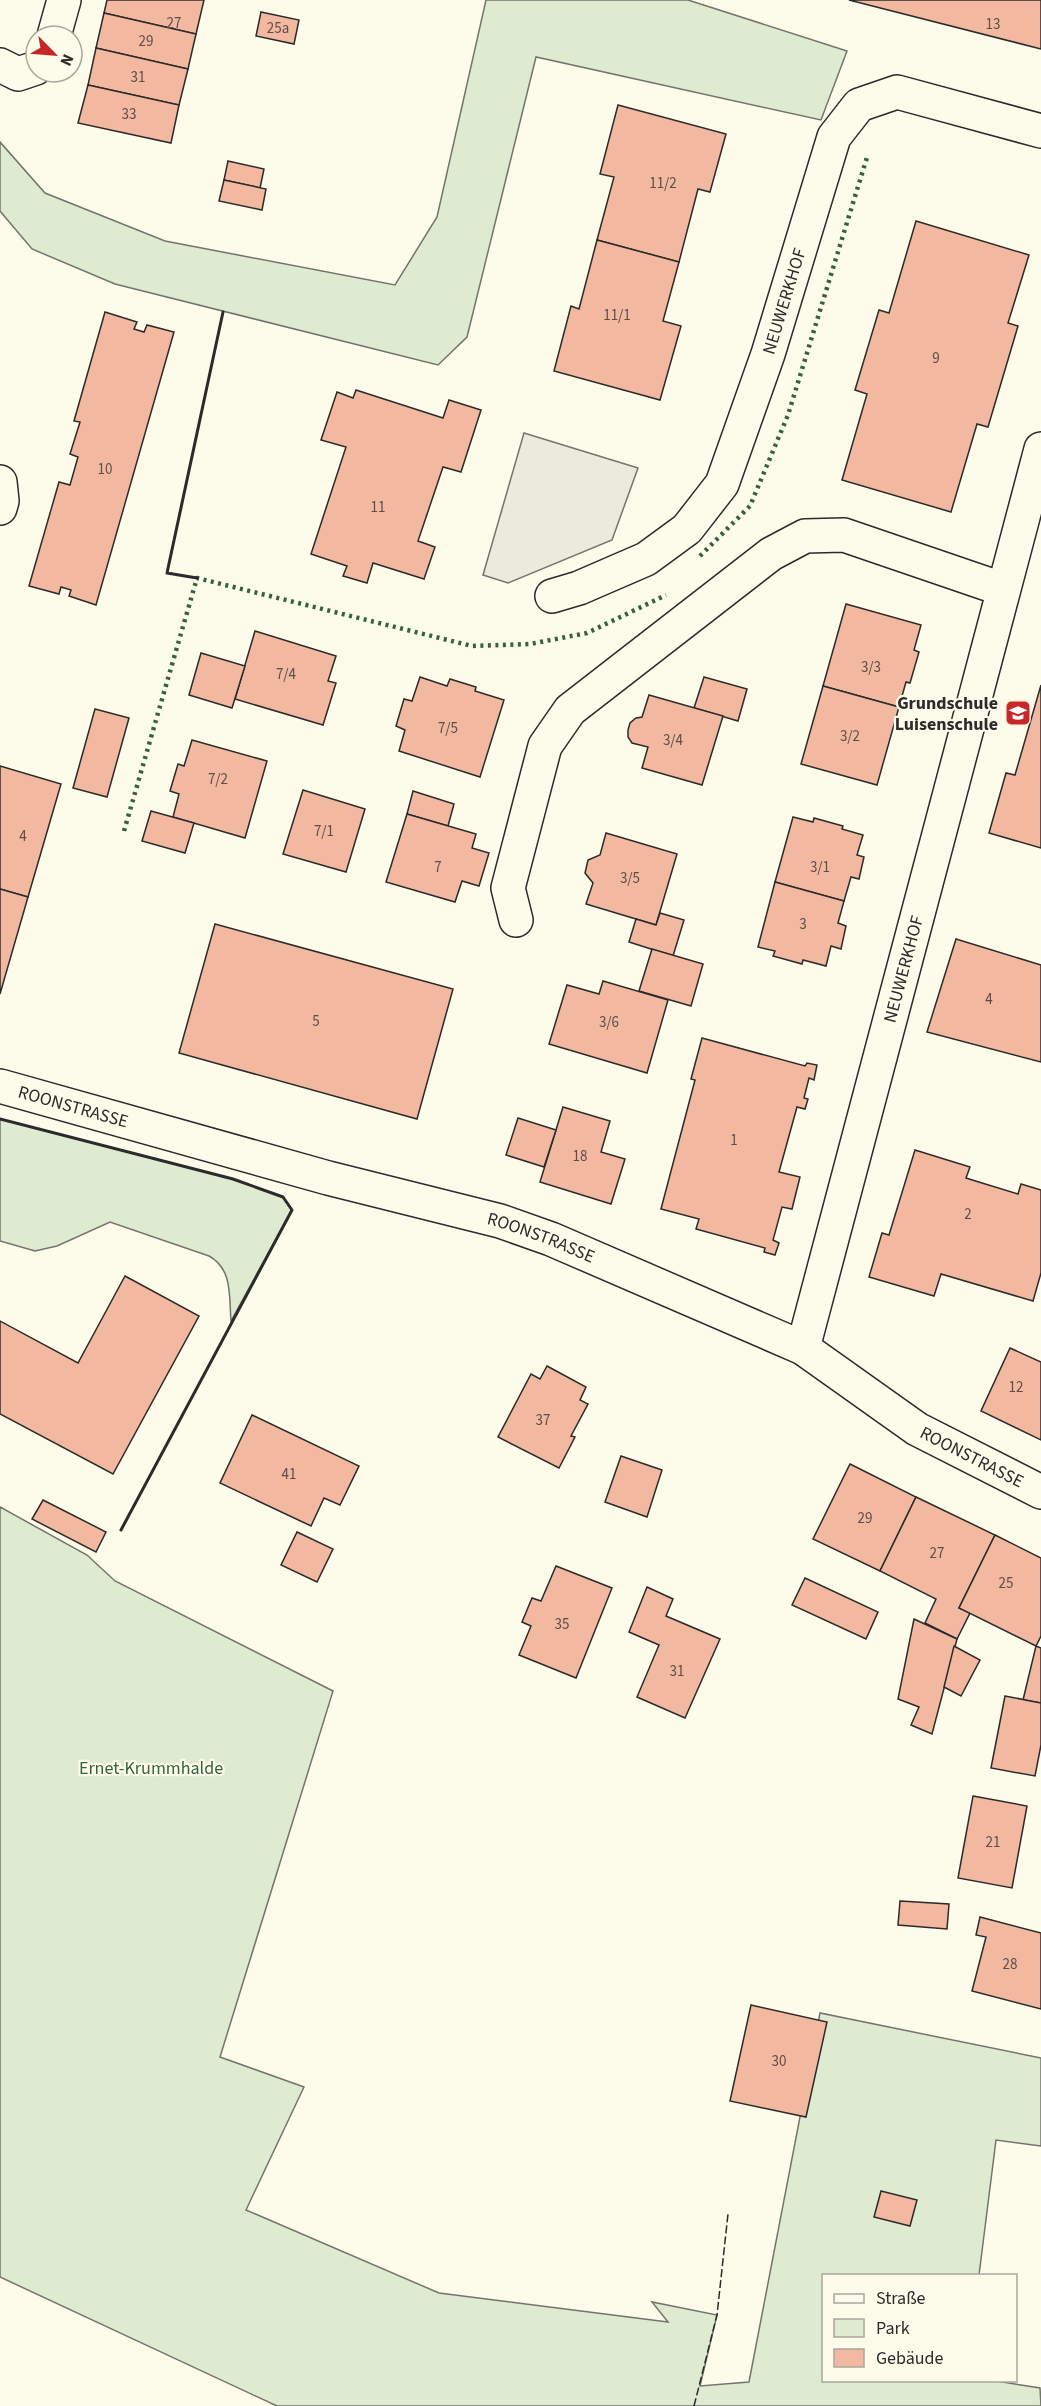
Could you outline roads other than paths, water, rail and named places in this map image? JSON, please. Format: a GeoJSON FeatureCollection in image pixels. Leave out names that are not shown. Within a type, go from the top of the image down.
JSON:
{"type":"FeatureCollection","features":[{"type":"Feature","properties":{"kind":"street"},"geometry":{"type":"LineString","coordinates":[[57,24],[64,0]]}},
{"type":"Feature","properties":{"kind":"street","name":"NEUWERKHOF"},"geometry":{"type":"LineString","coordinates":[[552,596],[579,588],[646,559],[687,529],[722,484],[768,354],[834,136],[859,105],[897,92],[1041,131]]}},
{"type":"Feature","properties":{"kind":"street","name":"NEUWERKHOF"},"geometry":{"type":"LineString","coordinates":[[803,1348],[1002,589],[1041,449]]}},
{"type":"Feature","properties":{"kind":"street"},"geometry":{"type":"LineString","coordinates":[[0,482],[2,501],[0,508]]}},
{"type":"Feature","properties":{"kind":"street"},"geometry":{"type":"LineString","coordinates":[[516,920],[508,888],[545,746],[570,710],[771,554],[805,536],[844,535],[1002,589]]}},
{"type":"Feature","properties":{"kind":"street","name":"ROONSTRASSE"},"geometry":{"type":"LineString","coordinates":[[0,1086],[328,1178],[500,1221],[551,1239],[803,1348],[918,1429],[1041,1492]]}},
{"type":"Feature","properties":{"kind":"place","name":"Grundschule Luisenschule"},"geometry":{"type":"Point","coordinates":[1018,713]}},
{"type":"Feature","properties":{"kind":"park label","name":"Ernet-Krummhalde"},"geometry":{"type":"Point","coordinates":[151,1768]}}]}
